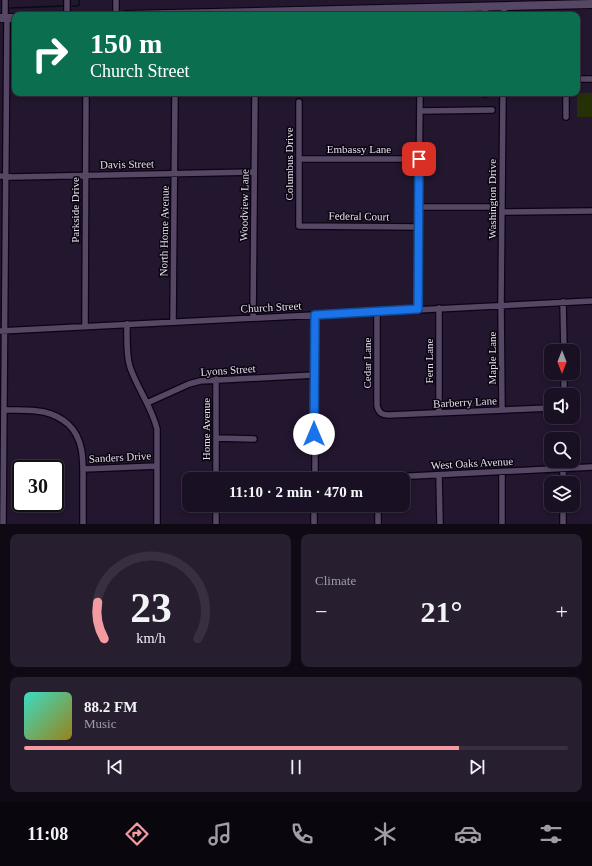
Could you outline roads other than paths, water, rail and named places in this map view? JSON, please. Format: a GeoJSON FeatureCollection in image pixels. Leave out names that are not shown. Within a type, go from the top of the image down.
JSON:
{"type":"FeatureCollection","features":[{"type":"Feature","properties":{"kind":"street"},"geometry":{"type":"LineString","coordinates":[[3,524],[3,176],[7,18],[5,0]]}},
{"type":"Feature","properties":{"kind":"street"},"geometry":{"type":"LineString","coordinates":[[67,0],[67,12]]}},
{"type":"Feature","properties":{"kind":"street"},"geometry":{"type":"LineString","coordinates":[[116,0],[116,12]]}},
{"type":"Feature","properties":{"kind":"street"},"geometry":{"type":"LineString","coordinates":[[421,12],[485,11],[525,3],[592,4]]}},
{"type":"Feature","properties":{"kind":"street"},"geometry":{"type":"LineString","coordinates":[[504,6],[504,12]]}},
{"type":"Feature","properties":{"kind":"street"},"geometry":{"type":"LineString","coordinates":[[580,79],[592,79]]}},
{"type":"Feature","properties":{"kind":"street","name":"Parkside Drive"},"geometry":{"type":"LineString","coordinates":[[85,326],[86,96]]}},
{"type":"Feature","properties":{"kind":"street","name":"North Home Avenue"},"geometry":{"type":"LineString","coordinates":[[173,322],[175,96]]}},
{"type":"Feature","properties":{"kind":"street","name":"Woodview Lane"},"geometry":{"type":"LineString","coordinates":[[253,318],[255,96]]}},
{"type":"Feature","properties":{"kind":"street"},"geometry":{"type":"LineString","coordinates":[[418,309],[420,96]]}},
{"type":"Feature","properties":{"kind":"street","name":"Washington Drive"},"geometry":{"type":"LineString","coordinates":[[502,305],[503,96]]}},
{"type":"Feature","properties":{"kind":"street"},"geometry":{"type":"LineString","coordinates":[[566,96],[566,117]]}},
{"type":"Feature","properties":{"kind":"street","name":"Columbus Drive"},"geometry":{"type":"LineString","coordinates":[[298,102],[299,226]]}},
{"type":"Feature","properties":{"kind":"street"},"geometry":{"type":"LineString","coordinates":[[420,110],[492,110]]}},
{"type":"Feature","properties":{"kind":"street","name":"Embassy Lane"},"geometry":{"type":"LineString","coordinates":[[299,159],[419,159]]}},
{"type":"Feature","properties":{"kind":"street","name":"Davis Street"},"geometry":{"type":"LineString","coordinates":[[3,176],[254,172]]}},
{"type":"Feature","properties":{"kind":"street"},"geometry":{"type":"LineString","coordinates":[[419,207],[494,207]]}},
{"type":"Feature","properties":{"kind":"street"},"geometry":{"type":"LineString","coordinates":[[502,212],[592,211]]}},
{"type":"Feature","properties":{"kind":"street","name":"Federal Court"},"geometry":{"type":"LineString","coordinates":[[299,226],[419,227]]}},
{"type":"Feature","properties":{"kind":"street","name":"Church Street"},"geometry":{"type":"LineString","coordinates":[[2,331],[592,301]]}},
{"type":"Feature","properties":{"kind":"street"},"geometry":{"type":"LineString","coordinates":[[563,302],[564,344]]}},
{"type":"Feature","properties":{"kind":"street","name":"Maple Lane"},"geometry":{"type":"LineString","coordinates":[[502,305],[502,410]]}},
{"type":"Feature","properties":{"kind":"street","name":"Fern Lane"},"geometry":{"type":"LineString","coordinates":[[439,308],[439,413]]}},
{"type":"Feature","properties":{"kind":"street","name":"Cedar Lane"},"geometry":{"type":"LineString","coordinates":[[377,312],[377,406],[381,413]]}},
{"type":"Feature","properties":{"kind":"street"},"geometry":{"type":"LineString","coordinates":[[314,472],[315,315]]}},
{"type":"Feature","properties":{"kind":"street"},"geometry":{"type":"LineString","coordinates":[[127,324],[130,368],[147,403],[157,430],[157,524]]}},
{"type":"Feature","properties":{"kind":"street","name":"Lyons Street"},"geometry":{"type":"LineString","coordinates":[[147,403],[189,384],[200,381],[314,375]]}},
{"type":"Feature","properties":{"kind":"street","name":"Home Avenue"},"geometry":{"type":"LineString","coordinates":[[216,379],[216,472]]}},
{"type":"Feature","properties":{"kind":"street","name":"Barberry Lane"},"geometry":{"type":"LineString","coordinates":[[381,413],[389,415],[544,408]]}},
{"type":"Feature","properties":{"kind":"street"},"geometry":{"type":"LineString","coordinates":[[4,410],[33,411],[53,414],[62,419],[75,431],[82,450],[83,524]]}},
{"type":"Feature","properties":{"kind":"street"},"geometry":{"type":"LineString","coordinates":[[216,438],[254,439]]}},
{"type":"Feature","properties":{"kind":"street","name":"Sanders Drive"},"geometry":{"type":"LineString","coordinates":[[83,469],[157,466]]}},
{"type":"Feature","properties":{"kind":"street","name":"West Oaks Avenue"},"geometry":{"type":"LineString","coordinates":[[410,476],[592,467]]}},
{"type":"Feature","properties":{"kind":"street"},"geometry":{"type":"LineString","coordinates":[[563,469],[563,476]]}},
{"type":"Feature","properties":{"kind":"street"},"geometry":{"type":"LineString","coordinates":[[502,472],[502,524]]}},
{"type":"Feature","properties":{"kind":"street"},"geometry":{"type":"LineString","coordinates":[[440,475],[440,524]]}},
{"type":"Feature","properties":{"kind":"street"},"geometry":{"type":"LineString","coordinates":[[216,512],[216,524]]}},
{"type":"Feature","properties":{"kind":"street"},"geometry":{"type":"LineString","coordinates":[[314,512],[314,524]]}},
{"type":"Feature","properties":{"kind":"street"},"geometry":{"type":"LineString","coordinates":[[378,512],[378,524]]}},
{"type":"Feature","properties":{"kind":"street"},"geometry":{"type":"LineString","coordinates":[[563,512],[563,524]]}},
{"type":"Feature","properties":{"kind":"waterway"},"geometry":{"type":"LineString","coordinates":[[72,6],[79,5],[79,0]]}},
{"type":"Feature","properties":{"kind":"waterway"},"geometry":{"type":"LineString","coordinates":[[9,8],[63,6]]}}]}
